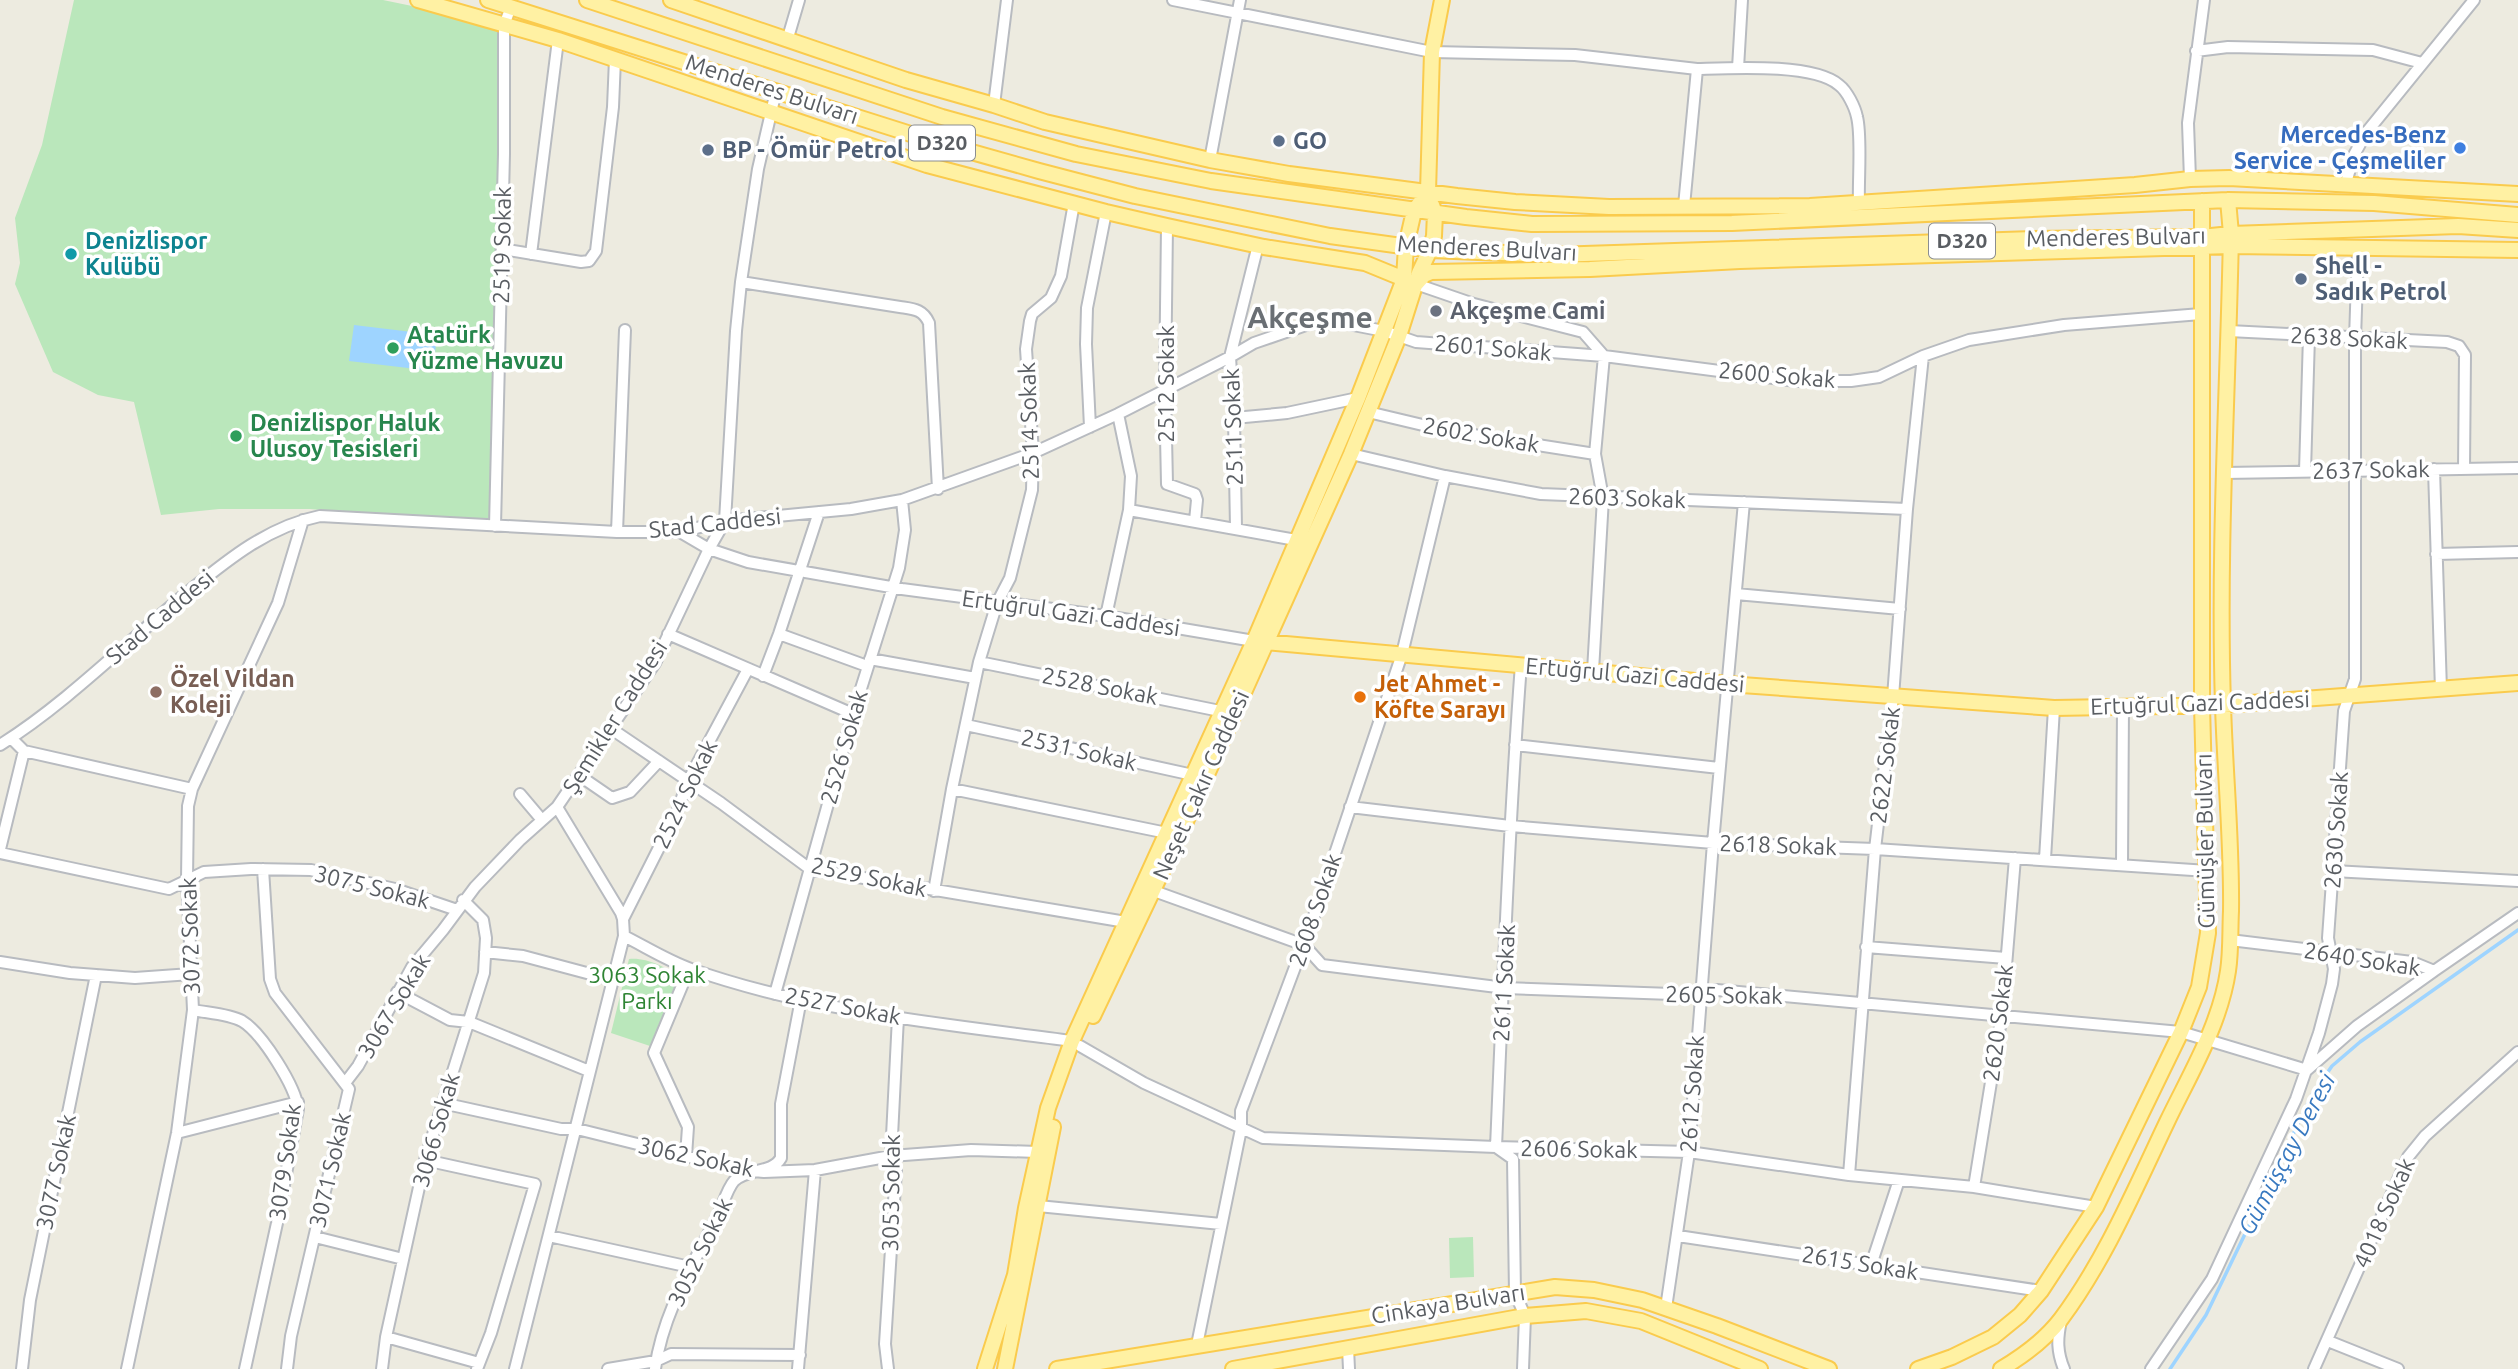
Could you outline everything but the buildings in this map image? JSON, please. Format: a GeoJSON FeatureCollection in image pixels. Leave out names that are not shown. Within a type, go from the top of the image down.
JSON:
{"type":"FeatureCollection","features":[{"type":"Feature","properties":{"kind":"main road"},"geometry":{"type":"LineString","coordinates":[[418,0],[558,40],[928,165],[1167,226],[1365,263],[1410,283],[1431,272],[1590,269],[2201,242]]}},
{"type":"Feature","properties":{"kind":"main road","name":"Menderes Bulvarı"},"geometry":{"type":"LineString","coordinates":[[488,0],[936,142],[1135,196],[1330,236],[1430,250],[1554,255],[2006,240],[2201,242],[2458,226],[2518,230]]}},
{"type":"Feature","properties":{"kind":"main road","name":"Menderes Bulvarı"},"geometry":{"type":"LineString","coordinates":[[587,0],[942,117],[1076,154],[1211,181],[1413,211],[1532,224],[1681,224],[2228,200],[2374,203],[2518,215]]}},
{"type":"Feature","properties":{"kind":"main road"},"geometry":{"type":"LineString","coordinates":[[671,0],[906,80],[1045,122],[1210,160],[1289,174],[1515,202],[1608,207],[1858,203],[2190,179],[2346,183],[2518,194]]}},
{"type":"Feature","properties":{"kind":"main road"},"geometry":{"type":"LineString","coordinates":[[1435,213],[1428,192],[1432,52],[1443,0]]}},
{"type":"Feature","properties":{"kind":"main road"},"geometry":{"type":"LineString","coordinates":[[1413,211],[1428,192]]}},
{"type":"Feature","properties":{"kind":"main road","name":"Gümüşler Bulvarı"},"geometry":{"type":"LineString","coordinates":[[2001,1369],[2020,1358],[2048,1334],[2061,1318],[2115,1230],[2207,1039],[2223,996],[2230,940],[2230,866],[2223,705],[2224,473],[2230,240],[2228,200]]}},
{"type":"Feature","properties":{"kind":"main road","name":"Gümüşler Bulvarı"},"geometry":{"type":"LineString","coordinates":[[1918,1369],[1993,1337],[2020,1315],[2042,1291],[2096,1207],[2181,1032],[2199,987],[2208,933],[2202,705],[2202,201]]}},
{"type":"Feature","properties":{"kind":"main road","name":"Neşet Çakır Caddesi"},"geometry":{"type":"LineString","coordinates":[[985,1369],[1015,1275],[1048,1108],[1126,922],[1220,711],[1259,641],[1351,454],[1399,336],[1410,283],[1406,246],[1413,211]]}},
{"type":"Feature","properties":{"kind":"main road","name":"Neşet Çakır Caddesi"},"geometry":{"type":"LineString","coordinates":[[1005,1369],[1053,1124],[1076,1043],[1154,891],[1259,641],[1296,540],[1384,331],[1430,250],[1435,213]]}},
{"type":"Feature","properties":{"kind":"main road"},"geometry":{"type":"LineString","coordinates":[[2230,240],[2358,249],[2518,250]]}},
{"type":"Feature","properties":{"kind":"main road","name":"Ertuğrul Gazi Caddesi"},"geometry":{"type":"LineString","coordinates":[[1259,641],[1728,684],[2054,708],[2223,705],[2518,683]]}},
{"type":"Feature","properties":{"kind":"main road","name":"Cinkaya Bulvarı"},"geometry":{"type":"LineString","coordinates":[[1057,1369],[1555,1287],[1594,1290],[1642,1300],[1829,1369]]}},
{"type":"Feature","properties":{"kind":"main road","name":"Cinkaya Bulvarı"},"geometry":{"type":"LineString","coordinates":[[1233,1369],[1525,1316],[1586,1311],[1641,1321],[1760,1369]]}},
{"type":"Feature","properties":{"kind":"street"},"geometry":{"type":"LineString","coordinates":[[787,41],[799,0]]}},
{"type":"Feature","properties":{"kind":"street"},"geometry":{"type":"LineString","coordinates":[[994,105],[1007,0]]}},
{"type":"Feature","properties":{"kind":"street"},"geometry":{"type":"LineString","coordinates":[[1172,0],[1432,52],[1575,55],[1698,69],[1791,70],[1822,76],[1840,85],[1858,118],[1858,203]]}},
{"type":"Feature","properties":{"kind":"street"},"geometry":{"type":"LineString","coordinates":[[1210,160],[1240,0]]}},
{"type":"Feature","properties":{"kind":"street"},"geometry":{"type":"LineString","coordinates":[[1738,68],[1742,0]]}},
{"type":"Feature","properties":{"kind":"street"},"geometry":{"type":"LineString","coordinates":[[2190,179],[2189,123],[2204,0]]}},
{"type":"Feature","properties":{"kind":"street"},"geometry":{"type":"LineString","coordinates":[[2346,183],[2354,155],[2366,132],[2474,0]]}},
{"type":"Feature","properties":{"kind":"street","name":"2519 Sokak"},"geometry":{"type":"LineString","coordinates":[[495,526],[504,25],[511,7]]}},
{"type":"Feature","properties":{"kind":"street"},"geometry":{"type":"LineString","coordinates":[[531,254],[558,40]]}},
{"type":"Feature","properties":{"kind":"street"},"geometry":{"type":"LineString","coordinates":[[2196,51],[2228,47],[2373,50],[2422,63]]}},
{"type":"Feature","properties":{"kind":"street"},"geometry":{"type":"LineString","coordinates":[[502,249],[581,262],[589,261],[596,251],[613,107],[615,59]]}},
{"type":"Feature","properties":{"kind":"street"},"geometry":{"type":"LineString","coordinates":[[1684,206],[1698,69]]}},
{"type":"Feature","properties":{"kind":"street","name":"Şemikler Caddesi"},"geometry":{"type":"LineString","coordinates":[[515,1369],[624,936],[623,919],[557,807],[655,663],[725,521],[741,282],[758,169],[776,91]]}},
{"type":"Feature","properties":{"kind":"street","name":"2514 Sokak"},"geometry":{"type":"LineString","coordinates":[[934,891],[975,678],[998,603],[1010,578],[1032,490],[1033,453],[1026,349],[1030,321],[1032,314],[1051,298],[1061,276],[1074,203]]}},
{"type":"Feature","properties":{"kind":"street"},"geometry":{"type":"LineString","coordinates":[[1090,427],[1087,308],[1106,212]]}},
{"type":"Feature","properties":{"kind":"street","name":"2512 Sokak"},"geometry":{"type":"LineString","coordinates":[[1167,226],[1167,484],[1195,494],[1195,521]]}},
{"type":"Feature","properties":{"kind":"street","name":"2511 Sokak"},"geometry":{"type":"LineString","coordinates":[[1236,528],[1230,358],[1258,245]]}},
{"type":"Feature","properties":{"kind":"street","name":"2630 Sokak"},"geometry":{"type":"LineString","coordinates":[[2151,1369],[2212,1279],[2282,1129],[2306,1070],[2332,984],[2334,969],[2328,938],[2344,711],[2354,679],[2355,339],[2358,249]]}},
{"type":"Feature","properties":{"kind":"street"},"geometry":{"type":"LineString","coordinates":[[741,282],[920,311],[926,315],[929,323],[938,489]]}},
{"type":"Feature","properties":{"kind":"street"},"geometry":{"type":"LineString","coordinates":[[1410,283],[1474,304],[1583,332],[1604,356],[1595,454],[1603,498],[1592,670]]}},
{"type":"Feature","properties":{"kind":"street","name":"2600 Sokak"},"geometry":{"type":"LineString","coordinates":[[1604,356],[1796,381],[1851,381],[1879,376],[1923,356],[1969,340],[2064,325],[2201,314]]}},
{"type":"Feature","properties":{"kind":"street","name":"Stad Caddesi"},"geometry":{"type":"LineString","coordinates":[[0,745],[38,719],[241,551],[278,529],[303,520],[320,516],[617,532],[680,532],[725,521],[819,512],[902,500],[1033,453],[1118,414],[1230,358],[1254,343],[1311,323],[1348,324],[1384,331]]}},
{"type":"Feature","properties":{"kind":"street"},"geometry":{"type":"LineString","coordinates":[[617,532],[625,330]]}},
{"type":"Feature","properties":{"kind":"street","name":"2601 Sokak"},"geometry":{"type":"LineString","coordinates":[[1384,331],[1416,342],[1604,356]]}},
{"type":"Feature","properties":{"kind":"street","name":"2638 Sokak"},"geometry":{"type":"LineString","coordinates":[[2229,331],[2447,342],[2459,346],[2465,355],[2464,469]]}},
{"type":"Feature","properties":{"kind":"street"},"geometry":{"type":"LineString","coordinates":[[2305,471],[2309,336]]}},
{"type":"Feature","properties":{"kind":"street","name":"2622 Sokak"},"geometry":{"type":"LineString","coordinates":[[1849,1175],[1875,849],[1893,697],[1907,509],[1923,356]]}},
{"type":"Feature","properties":{"kind":"street"},"geometry":{"type":"LineString","coordinates":[[1234,418],[1287,412],[1358,398]]}},
{"type":"Feature","properties":{"kind":"street","name":"2602 Sokak"},"geometry":{"type":"LineString","coordinates":[[1368,412],[1448,431],[1595,454]]}},
{"type":"Feature","properties":{"kind":"street"},"geometry":{"type":"LineString","coordinates":[[1107,616],[1129,510],[1131,476],[1118,414]]}},
{"type":"Feature","properties":{"kind":"street","name":"2603 Sokak"},"geometry":{"type":"LineString","coordinates":[[1351,454],[1445,476],[1541,494],[1907,509]]}},
{"type":"Feature","properties":{"kind":"street","name":"2637 Sokak"},"geometry":{"type":"LineString","coordinates":[[2224,473],[2518,468]]}},
{"type":"Feature","properties":{"kind":"street"},"geometry":{"type":"LineString","coordinates":[[2434,469],[2441,690]]}},
{"type":"Feature","properties":{"kind":"street","name":"2608 Sokak"},"geometry":{"type":"LineString","coordinates":[[1197,1345],[1241,1129],[1241,1111],[1304,945],[1402,654],[1445,476]]}},
{"type":"Feature","properties":{"kind":"street","name":"2526 Sokak"},"geometry":{"type":"LineString","coordinates":[[775,994],[853,714],[899,568],[905,530],[902,500]]}},
{"type":"Feature","properties":{"kind":"street","name":"2612 Sokak"},"geometry":{"type":"LineString","coordinates":[[1666,1308],[1689,1152],[1719,768],[1744,502]]}},
{"type":"Feature","properties":{"kind":"street"},"geometry":{"type":"LineString","coordinates":[[1129,510],[1296,540]]}},
{"type":"Feature","properties":{"kind":"street"},"geometry":{"type":"LineString","coordinates":[[763,676],[819,512]]}},
{"type":"Feature","properties":{"kind":"street","name":"3072 Sokak"},"geometry":{"type":"LineString","coordinates":[[127,1369],[177,1133],[193,1010],[187,879],[188,806],[192,789],[278,603],[303,520]]}},
{"type":"Feature","properties":{"kind":"street","name":"Ertuğrul Gazi Caddesi"},"geometry":{"type":"LineString","coordinates":[[680,532],[709,549],[748,562],[892,588],[1107,616],[1259,641]]}},
{"type":"Feature","properties":{"kind":"street"},"geometry":{"type":"LineString","coordinates":[[2437,554],[2518,552]]}},
{"type":"Feature","properties":{"kind":"street"},"geometry":{"type":"LineString","coordinates":[[1736,594],[1900,609]]}},
{"type":"Feature","properties":{"kind":"street"},"geometry":{"type":"LineString","coordinates":[[668,634],[853,714]]}},
{"type":"Feature","properties":{"kind":"street"},"geometry":{"type":"LineString","coordinates":[[779,634],[869,663],[975,678]]}},
{"type":"Feature","properties":{"kind":"street","name":"2528 Sokak"},"geometry":{"type":"LineString","coordinates":[[979,662],[1220,711]]}},
{"type":"Feature","properties":{"kind":"street","name":"2611 Sokak"},"geometry":{"type":"LineString","coordinates":[[1496,1147],[1510,826],[1521,664]]}},
{"type":"Feature","properties":{"kind":"street","name":"2524 Sokak"},"geometry":{"type":"LineString","coordinates":[[623,919],[677,812],[688,780],[748,670]]}},
{"type":"Feature","properties":{"kind":"street"},"geometry":{"type":"LineString","coordinates":[[2122,865],[2123,706]]}},
{"type":"Feature","properties":{"kind":"street"},"geometry":{"type":"LineString","coordinates":[[2045,859],[2054,708]]}},
{"type":"Feature","properties":{"kind":"street","name":"2531 Sokak"},"geometry":{"type":"LineString","coordinates":[[966,725],[1193,775]]}},
{"type":"Feature","properties":{"kind":"street","name":"2529 Sokak"},"geometry":{"type":"LineString","coordinates":[[610,728],[688,780],[810,869],[1126,922]]}},
{"type":"Feature","properties":{"kind":"street"},"geometry":{"type":"LineString","coordinates":[[11,738],[24,751],[192,789]]}},
{"type":"Feature","properties":{"kind":"street"},"geometry":{"type":"LineString","coordinates":[[1515,745],[1719,768]]}},
{"type":"Feature","properties":{"kind":"street"},"geometry":{"type":"LineString","coordinates":[[0,851],[24,751]]}},
{"type":"Feature","properties":{"kind":"street"},"geometry":{"type":"LineString","coordinates":[[580,776],[612,799],[630,792],[659,761]]}},
{"type":"Feature","properties":{"kind":"street"},"geometry":{"type":"LineString","coordinates":[[952,789],[1167,833]]}},
{"type":"Feature","properties":{"kind":"street"},"geometry":{"type":"LineString","coordinates":[[520,793],[542,820]]}},
{"type":"Feature","properties":{"kind":"street","name":"3067 Sokak"},"geometry":{"type":"LineString","coordinates":[[345,1083],[358,1066],[412,967],[460,905],[520,840],[557,807]]}},
{"type":"Feature","properties":{"kind":"street","name":"2618 Sokak"},"geometry":{"type":"LineString","coordinates":[[1350,807],[1510,826],[1713,843],[1875,849],[2208,871]]}},
{"type":"Feature","properties":{"kind":"street","name":"3075 Sokak"},"geometry":{"type":"LineString","coordinates":[[0,851],[169,889],[204,872],[311,870],[460,905]]}},
{"type":"Feature","properties":{"kind":"street","name":"2620 Sokak"},"geometry":{"type":"LineString","coordinates":[[1974,1187],[2002,1014],[2015,858]]}},
{"type":"Feature","properties":{"kind":"street","name":"3071 Sokak"},"geometry":{"type":"LineString","coordinates":[[263,869],[270,979],[275,993],[349,1089],[291,1336],[287,1369]]}},
{"type":"Feature","properties":{"kind":"street"},"geometry":{"type":"LineString","coordinates":[[2333,871],[2518,881]]}},
{"type":"Feature","properties":{"kind":"street","name":"2605 Sokak"},"geometry":{"type":"LineString","coordinates":[[1154,891],[1304,945],[1322,965],[1505,988],[1700,995],[1717,990],[2181,1032],[2306,1070]]}},
{"type":"Feature","properties":{"kind":"street","name":"3066 Sokak"},"geometry":{"type":"LineString","coordinates":[[382,1369],[386,1338],[425,1160],[484,973],[486,938],[483,920],[460,905]]}},
{"type":"Feature","properties":{"kind":"street","name":"2640 Sokak"},"geometry":{"type":"LineString","coordinates":[[2230,940],[2412,962],[2434,971],[2518,913]]}},
{"type":"Feature","properties":{"kind":"street","name":"2527 Sokak"},"geometry":{"type":"LineString","coordinates":[[624,936],[689,969],[775,994],[898,1017],[1076,1043]]}},
{"type":"Feature","properties":{"kind":"street"},"geometry":{"type":"LineString","coordinates":[[1867,947],[2006,958]]}},
{"type":"Feature","properties":{"kind":"street"},"geometry":{"type":"LineString","coordinates":[[485,952],[523,956],[613,980]]}},
{"type":"Feature","properties":{"kind":"street"},"geometry":{"type":"LineString","coordinates":[[0,962],[135,978],[191,974]]}},
{"type":"Feature","properties":{"kind":"street"},"geometry":{"type":"LineString","coordinates":[[686,1156],[688,1127],[654,1053],[689,969]]}},
{"type":"Feature","properties":{"kind":"street"},"geometry":{"type":"LineString","coordinates":[[2306,1070],[2357,1026],[2434,971]]}},
{"type":"Feature","properties":{"kind":"street","name":"3077 Sokak"},"geometry":{"type":"LineString","coordinates":[[22,1369],[30,1300],[96,975]]}},
{"type":"Feature","properties":{"kind":"street"},"geometry":{"type":"LineString","coordinates":[[397,992],[450,1020],[469,1022],[589,1071]]}},
{"type":"Feature","properties":{"kind":"street","name":"3052 Sokak"},"geometry":{"type":"LineString","coordinates":[[656,1365],[677,1295],[735,1181],[755,1171],[769,1168],[781,1158],[781,1104],[801,999]]}},
{"type":"Feature","properties":{"kind":"street","name":"3079 Sokak"},"geometry":{"type":"LineString","coordinates":[[193,1010],[239,1019],[250,1027],[297,1096],[298,1102],[277,1223],[245,1369]]}},
{"type":"Feature","properties":{"kind":"street","name":"3053 Sokak"},"geometry":{"type":"LineString","coordinates":[[888,1369],[885,1344],[896,1170],[891,1156],[898,1017]]}},
{"type":"Feature","properties":{"kind":"street","name":"2606 Sokak"},"geometry":{"type":"LineString","coordinates":[[1076,1043],[1144,1083],[1263,1139],[1689,1152],[1849,1175],[1974,1187],[2096,1207]]}},
{"type":"Feature","properties":{"kind":"street","name":"4018 Sokak"},"geometry":{"type":"LineString","coordinates":[[2314,1369],[2415,1146],[2518,1052]]}},
{"type":"Feature","properties":{"kind":"street"},"geometry":{"type":"LineString","coordinates":[[177,1133],[298,1102]]}},
{"type":"Feature","properties":{"kind":"street","name":"3062 Sokak"},"geometry":{"type":"LineString","coordinates":[[442,1103],[561,1129],[577,1129],[755,1171],[815,1170],[891,1156],[971,1150],[1038,1152]]}},
{"type":"Feature","properties":{"kind":"street"},"geometry":{"type":"LineString","coordinates":[[1496,1147],[1513,1158],[1515,1293],[1525,1316],[1523,1369]]}},
{"type":"Feature","properties":{"kind":"street"},"geometry":{"type":"LineString","coordinates":[[386,1338],[478,1366],[491,1333],[535,1184],[425,1160]]}},
{"type":"Feature","properties":{"kind":"street"},"geometry":{"type":"LineString","coordinates":[[798,1369],[815,1170]]}},
{"type":"Feature","properties":{"kind":"street"},"geometry":{"type":"LineString","coordinates":[[1871,1265],[1899,1180]]}},
{"type":"Feature","properties":{"kind":"street"},"geometry":{"type":"LineString","coordinates":[[1038,1206],[1221,1224]]}},
{"type":"Feature","properties":{"kind":"street"},"geometry":{"type":"LineString","coordinates":[[549,1236],[690,1266]]}},
{"type":"Feature","properties":{"kind":"street","name":"2615 Sokak"},"geometry":{"type":"LineString","coordinates":[[1678,1236],[2042,1291]]}},
{"type":"Feature","properties":{"kind":"street"},"geometry":{"type":"LineString","coordinates":[[315,1237],[403,1259]]}},
{"type":"Feature","properties":{"kind":"street"},"geometry":{"type":"LineString","coordinates":[[2061,1318],[2057,1339],[2059,1358],[2064,1369]]}},
{"type":"Feature","properties":{"kind":"street"},"geometry":{"type":"LineString","coordinates":[[2328,1341],[2398,1369]]}},
{"type":"Feature","properties":{"kind":"street"},"geometry":{"type":"LineString","coordinates":[[1348,1348],[1349,1369]]}},
{"type":"Feature","properties":{"kind":"street"},"geometry":{"type":"LineString","coordinates":[[608,1369],[656,1365],[671,1354],[800,1355]]}},
{"type":"Feature","properties":{"kind":"green space"},"geometry":{"type":"Polygon","coordinates":[[[74,0],[383,0],[504,25],[495,526],[310,509],[219,509],[161,515],[134,402],[98,395],[53,372],[15,284],[20,263],[15,218],[42,145],[74,0]]]}},
{"type":"Feature","properties":{"kind":"green space","name":"3063 Sokak Parkı"},"geometry":{"type":"Polygon","coordinates":[[[629,959],[656,964],[678,978],[650,1046],[611,1033],[629,959]]]}},
{"type":"Feature","properties":{"kind":"green space"},"geometry":{"type":"Polygon","coordinates":[[[1473,1237],[1474,1277],[1450,1278],[1449,1238],[1473,1237]]]}},
{"type":"Feature","properties":{"kind":"water","name":"Atatürk Yüzme Havuzu"},"geometry":{"type":"Polygon","coordinates":[[[354,325],[437,335],[433,371],[349,361],[354,325]]]}},
{"type":"Feature","properties":{"kind":"waterway","name":"Gümüşçay Deresi"},"geometry":{"type":"LineString","coordinates":[[2170,1369],[2206,1315],[2312,1095],[2332,1066],[2360,1042],[2518,930]]}},
{"type":"Feature","properties":{"kind":"place","name":"GO"},"geometry":{"type":"Point","coordinates":[1279,141]}},
{"type":"Feature","properties":{"kind":"place","name":"Mercedes-Benz Service - Çeşmeliler"},"geometry":{"type":"Point","coordinates":[2460,148]}},
{"type":"Feature","properties":{"kind":"place","name":"BP - Ömür Petrol"},"geometry":{"type":"Point","coordinates":[708,150]}},
{"type":"Feature","properties":{"kind":"place","name":"Denizlispor Kulübü"},"geometry":{"type":"Point","coordinates":[71,254]}},
{"type":"Feature","properties":{"kind":"place","name":"Shell - Sadık Petrol"},"geometry":{"type":"Point","coordinates":[2301,279]}},
{"type":"Feature","properties":{"kind":"place","name":"Akçeşme Cami"},"geometry":{"type":"Point","coordinates":[1436,311]}},
{"type":"Feature","properties":{"kind":"place","name":"Atatürk Yüzme Havuzu"},"geometry":{"type":"Point","coordinates":[393,348]}},
{"type":"Feature","properties":{"kind":"place","name":"Denizlispor Haluk Ulusoy Tesisleri"},"geometry":{"type":"Point","coordinates":[236,436]}},
{"type":"Feature","properties":{"kind":"place","name":"Özel Vildan Koleji"},"geometry":{"type":"Point","coordinates":[156,692]}},
{"type":"Feature","properties":{"kind":"place","name":"Jet Ahmet - Köfte Sarayı"},"geometry":{"type":"Point","coordinates":[1360,697]}},
{"type":"Feature","properties":{"kind":"district","name":"Akçeşme"},"geometry":{"type":"Point","coordinates":[1310,318]}}]}
